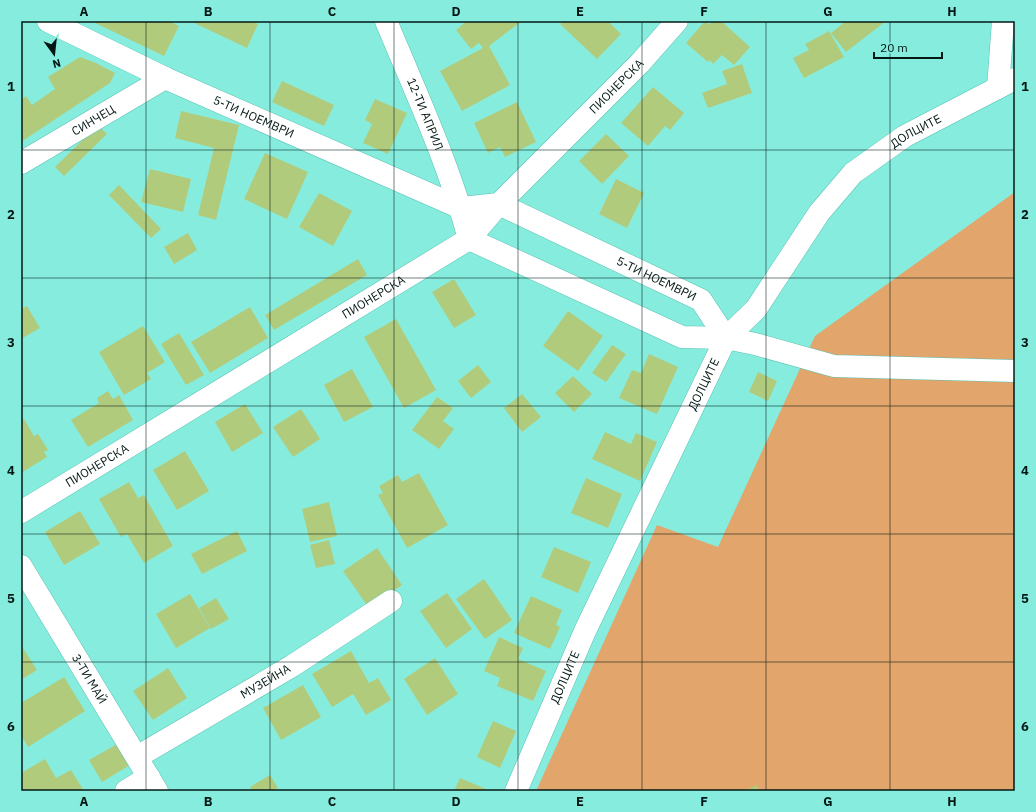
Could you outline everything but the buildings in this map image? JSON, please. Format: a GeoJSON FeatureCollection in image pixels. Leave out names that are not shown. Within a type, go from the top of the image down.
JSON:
{"type":"FeatureCollection","features":[{"type":"Feature","properties":{"kind":"street","name":"5-ТИ НОЕМВРИ"},"geometry":{"type":"LineString","coordinates":[[48,21],[165,78],[461,208],[498,204],[701,300],[726,338]]}},
{"type":"Feature","properties":{"kind":"street","name":"12-ТИ АПРИЛ"},"geometry":{"type":"LineString","coordinates":[[386,21],[445,162],[461,208]]}},
{"type":"Feature","properties":{"kind":"street","name":"ПИОНЕРСКА"},"geometry":{"type":"LineString","coordinates":[[21,512],[469,239],[498,204],[640,63],[677,21]]}},
{"type":"Feature","properties":{"kind":"street"},"geometry":{"type":"LineString","coordinates":[[1003,21],[1007,83]]}},
{"type":"Feature","properties":{"kind":"street","name":"СИНЧЕЦ"},"geometry":{"type":"LineString","coordinates":[[21,162],[165,78]]}},
{"type":"Feature","properties":{"kind":"street","name":"ДОЛЦИТЕ"},"geometry":{"type":"LineString","coordinates":[[516,791],[585,631],[726,338],[756,308],[819,213],[853,173],[904,136],[1007,83]]}},
{"type":"Feature","properties":{"kind":"street"},"geometry":{"type":"LineString","coordinates":[[461,208],[469,239],[682,337],[726,338],[755,344],[834,366],[1015,371]]}},
{"type":"Feature","properties":{"kind":"street","name":"3-ТИ МАЙ"},"geometry":{"type":"LineString","coordinates":[[21,566],[153,784]]}},
{"type":"Feature","properties":{"kind":"street","name":"МУЗЕЙНА"},"geometry":{"type":"LineString","coordinates":[[137,757],[292,666],[391,601]]}},
{"type":"Feature","properties":{"kind":"street"},"geometry":{"type":"LineString","coordinates":[[126,791],[153,784]]}},
{"type":"Feature","properties":{"kind":"shaded area"},"geometry":{"type":"Polygon","coordinates":[[[1015,192],[1015,791],[536,791],[657,525],[718,547],[815,336],[1015,192]]]}}]}
